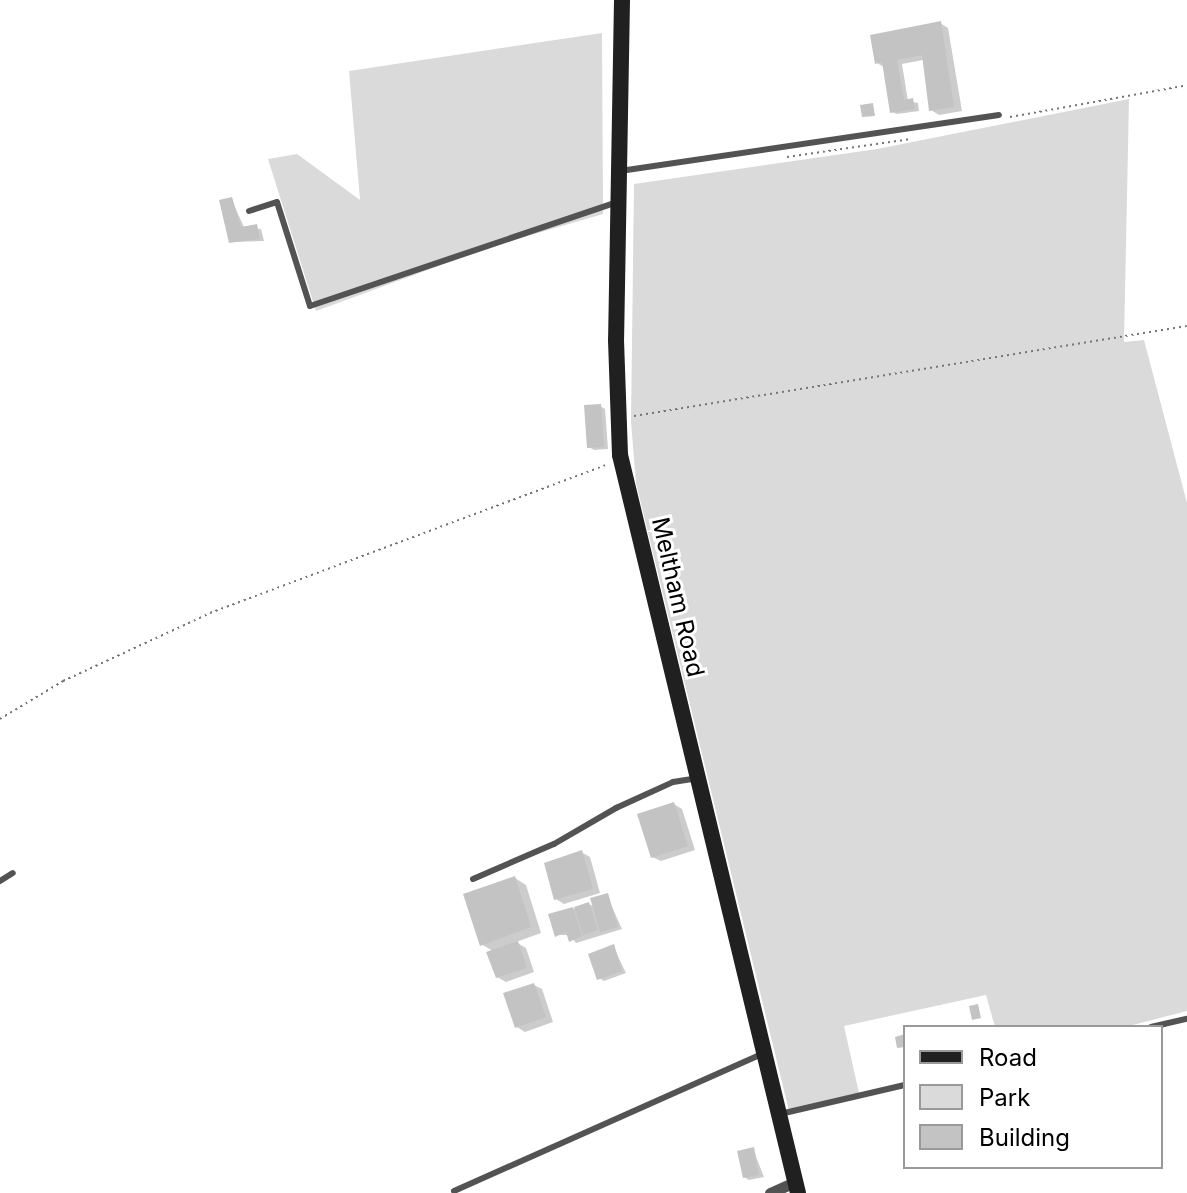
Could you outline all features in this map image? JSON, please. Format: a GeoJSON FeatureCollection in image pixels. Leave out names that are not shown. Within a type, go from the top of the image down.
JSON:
{"type":"FeatureCollection","features":[{"type":"Feature","properties":{"kind":"street","name":"Meltham Road"},"geometry":{"type":"LineString","coordinates":[[622,0],[617,419],[621,462],[796,1187]]}},
{"type":"Feature","properties":{"kind":"street"},"geometry":{"type":"LineString","coordinates":[[770,1193],[796,1187]]}},
{"type":"Feature","properties":{"kind":"lane"},"geometry":{"type":"LineString","coordinates":[[620,171],[999,115]]}},
{"type":"Feature","properties":{"kind":"lane"},"geometry":{"type":"LineString","coordinates":[[249,211],[277,202],[310,306],[618,202]]}},
{"type":"Feature","properties":{"kind":"lane"},"geometry":{"type":"LineString","coordinates":[[473,879],[554,844],[630,801],[697,778]]}},
{"type":"Feature","properties":{"kind":"lane"},"geometry":{"type":"LineString","coordinates":[[0,881],[13,873]]}},
{"type":"Feature","properties":{"kind":"lane"},"geometry":{"type":"LineString","coordinates":[[1160,1025],[1187,1019]]}},
{"type":"Feature","properties":{"kind":"lane"},"geometry":{"type":"LineString","coordinates":[[454,1191],[762,1054]]}},
{"type":"Feature","properties":{"kind":"lane"},"geometry":{"type":"LineString","coordinates":[[777,1115],[903,1085]]}},
{"type":"Feature","properties":{"kind":"path"},"geometry":{"type":"LineString","coordinates":[[617,419],[1187,326]]}},
{"type":"Feature","properties":{"kind":"path"},"geometry":{"type":"LineString","coordinates":[[0,719],[63,681],[210,613],[589,469],[621,462]]}},
{"type":"Feature","properties":{"kind":"green space"},"geometry":{"type":"Polygon","coordinates":[[[602,33],[603,214],[493,246],[316,311],[268,159],[297,154],[360,200],[349,71],[602,33]]]}},
{"type":"Feature","properties":{"kind":"green space"},"geometry":{"type":"Polygon","coordinates":[[[1129,99],[1124,342],[1144,340],[1187,503],[1187,1011],[1133,1025],[994,1025],[986,995],[844,1026],[859,1093],[789,1111],[636,483],[631,422],[634,184],[877,149],[1129,99]]]}},
{"type":"Feature","properties":{"kind":"building"},"geometry":{"type":"Polygon","coordinates":[[[941,21],[954,107],[929,111],[922,55],[897,60],[904,100],[913,98],[915,109],[890,113],[882,62],[875,64],[870,35],[941,21]]]}},
{"type":"Feature","properties":{"kind":"building"},"geometry":{"type":"Polygon","coordinates":[[[873,103],[875,116],[862,117],[860,105],[873,103]]]}},
{"type":"Feature","properties":{"kind":"building"},"geometry":{"type":"Polygon","coordinates":[[[232,197],[241,227],[257,224],[260,239],[229,243],[219,200],[232,197]]]}},
{"type":"Feature","properties":{"kind":"building"},"geometry":{"type":"Polygon","coordinates":[[[601,404],[604,447],[587,448],[584,405],[601,404]]]}},
{"type":"Feature","properties":{"kind":"building"},"geometry":{"type":"Polygon","coordinates":[[[674,802],[688,846],[651,858],[637,814],[674,802]]]}},
{"type":"Feature","properties":{"kind":"building"},"geometry":{"type":"Polygon","coordinates":[[[582,850],[593,889],[554,900],[544,863],[582,850]]]}},
{"type":"Feature","properties":{"kind":"building"},"geometry":{"type":"Polygon","coordinates":[[[515,876],[531,927],[480,946],[463,894],[515,876]]]}},
{"type":"Feature","properties":{"kind":"building"},"geometry":{"type":"Polygon","coordinates":[[[608,893],[618,927],[600,932],[590,898],[608,893]]]}},
{"type":"Feature","properties":{"kind":"building"},"geometry":{"type":"Polygon","coordinates":[[[589,902],[598,930],[583,935],[574,907],[589,902]]]}},
{"type":"Feature","properties":{"kind":"building"},"geometry":{"type":"Polygon","coordinates":[[[573,907],[582,936],[569,942],[566,932],[555,937],[548,914],[573,907]]]}},
{"type":"Feature","properties":{"kind":"building"},"geometry":{"type":"Polygon","coordinates":[[[518,941],[527,968],[496,978],[486,952],[518,941]]]}},
{"type":"Feature","properties":{"kind":"building"},"geometry":{"type":"Polygon","coordinates":[[[614,944],[622,971],[597,980],[588,954],[614,944]]]}},
{"type":"Feature","properties":{"kind":"building"},"geometry":{"type":"Polygon","coordinates":[[[534,983],[546,1017],[515,1028],[503,993],[534,983]]]}},
{"type":"Feature","properties":{"kind":"building"},"geometry":{"type":"Polygon","coordinates":[[[978,1004],[981,1018],[972,1020],[969,1006],[978,1004]]]}},
{"type":"Feature","properties":{"kind":"building"},"geometry":{"type":"Polygon","coordinates":[[[903,1035],[903,1047],[897,1048],[895,1037],[903,1035]]]}},
{"type":"Feature","properties":{"kind":"building"},"geometry":{"type":"Polygon","coordinates":[[[754,1147],[759,1175],[743,1178],[737,1151],[754,1147]]]}}]}
